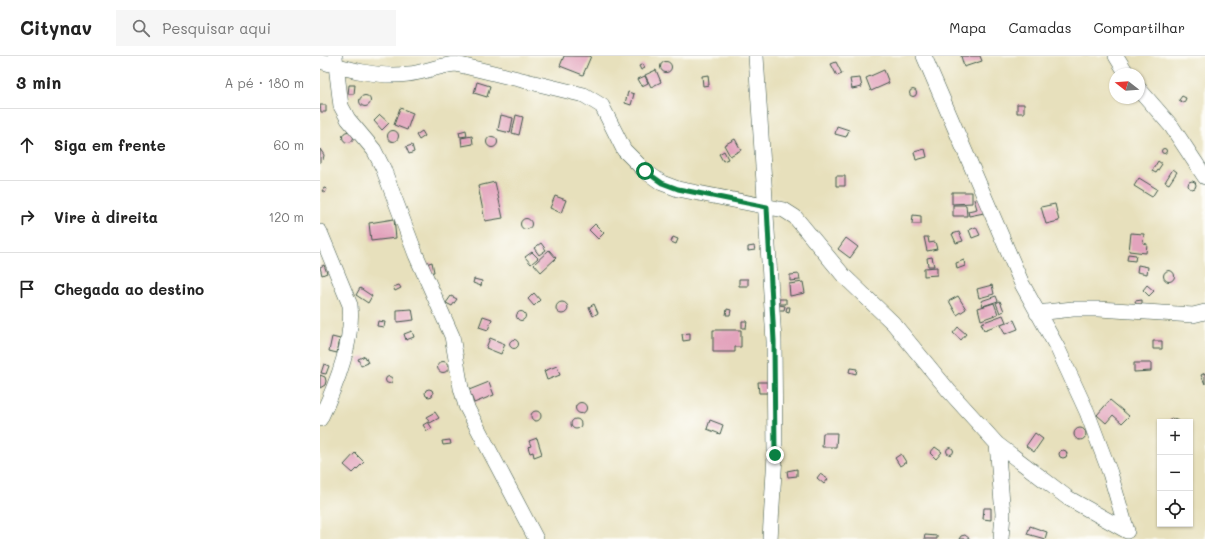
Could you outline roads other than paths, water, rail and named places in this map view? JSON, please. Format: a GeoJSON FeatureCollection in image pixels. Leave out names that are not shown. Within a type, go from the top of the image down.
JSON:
{"type":"FeatureCollection","features":[{"type":"Feature","properties":{"kind":"street"},"geometry":{"type":"LineString","coordinates":[[756,56],[767,207],[774,341],[775,439],[770,539]]}},
{"type":"Feature","properties":{"kind":"street"},"geometry":{"type":"LineString","coordinates":[[924,56],[1022,284],[1058,349],[1087,412],[1110,473],[1129,535]]}},
{"type":"Feature","properties":{"kind":"street"},"geometry":{"type":"LineString","coordinates":[[1116,56],[1123,68]]}},
{"type":"Feature","properties":{"kind":"street"},"geometry":{"type":"LineString","coordinates":[[320,61],[336,61],[394,75],[409,74],[441,65],[456,64],[584,95],[602,106],[624,150],[645,171],[662,183],[678,189],[784,210],[795,217],[843,276],[893,323],[949,391],[998,444],[1068,498],[1129,535]]}},
{"type":"Feature","properties":{"kind":"street"},"geometry":{"type":"LineString","coordinates":[[336,61],[341,106],[348,118],[374,150],[383,168],[416,255],[452,336],[461,388],[466,406],[536,539]]}},
{"type":"Feature","properties":{"kind":"street"},"geometry":{"type":"LineString","coordinates":[[1145,96],[1172,127],[1205,177]]}},
{"type":"Feature","properties":{"kind":"street"},"geometry":{"type":"LineString","coordinates":[[320,232],[350,304],[351,315],[340,370],[333,392],[320,419]]}},
{"type":"Feature","properties":{"kind":"street"},"geometry":{"type":"LineString","coordinates":[[1037,313],[1073,309],[1193,315],[1205,312]]}},
{"type":"Feature","properties":{"kind":"street"},"geometry":{"type":"LineString","coordinates":[[998,444],[1003,514],[1001,539]]}}]}
